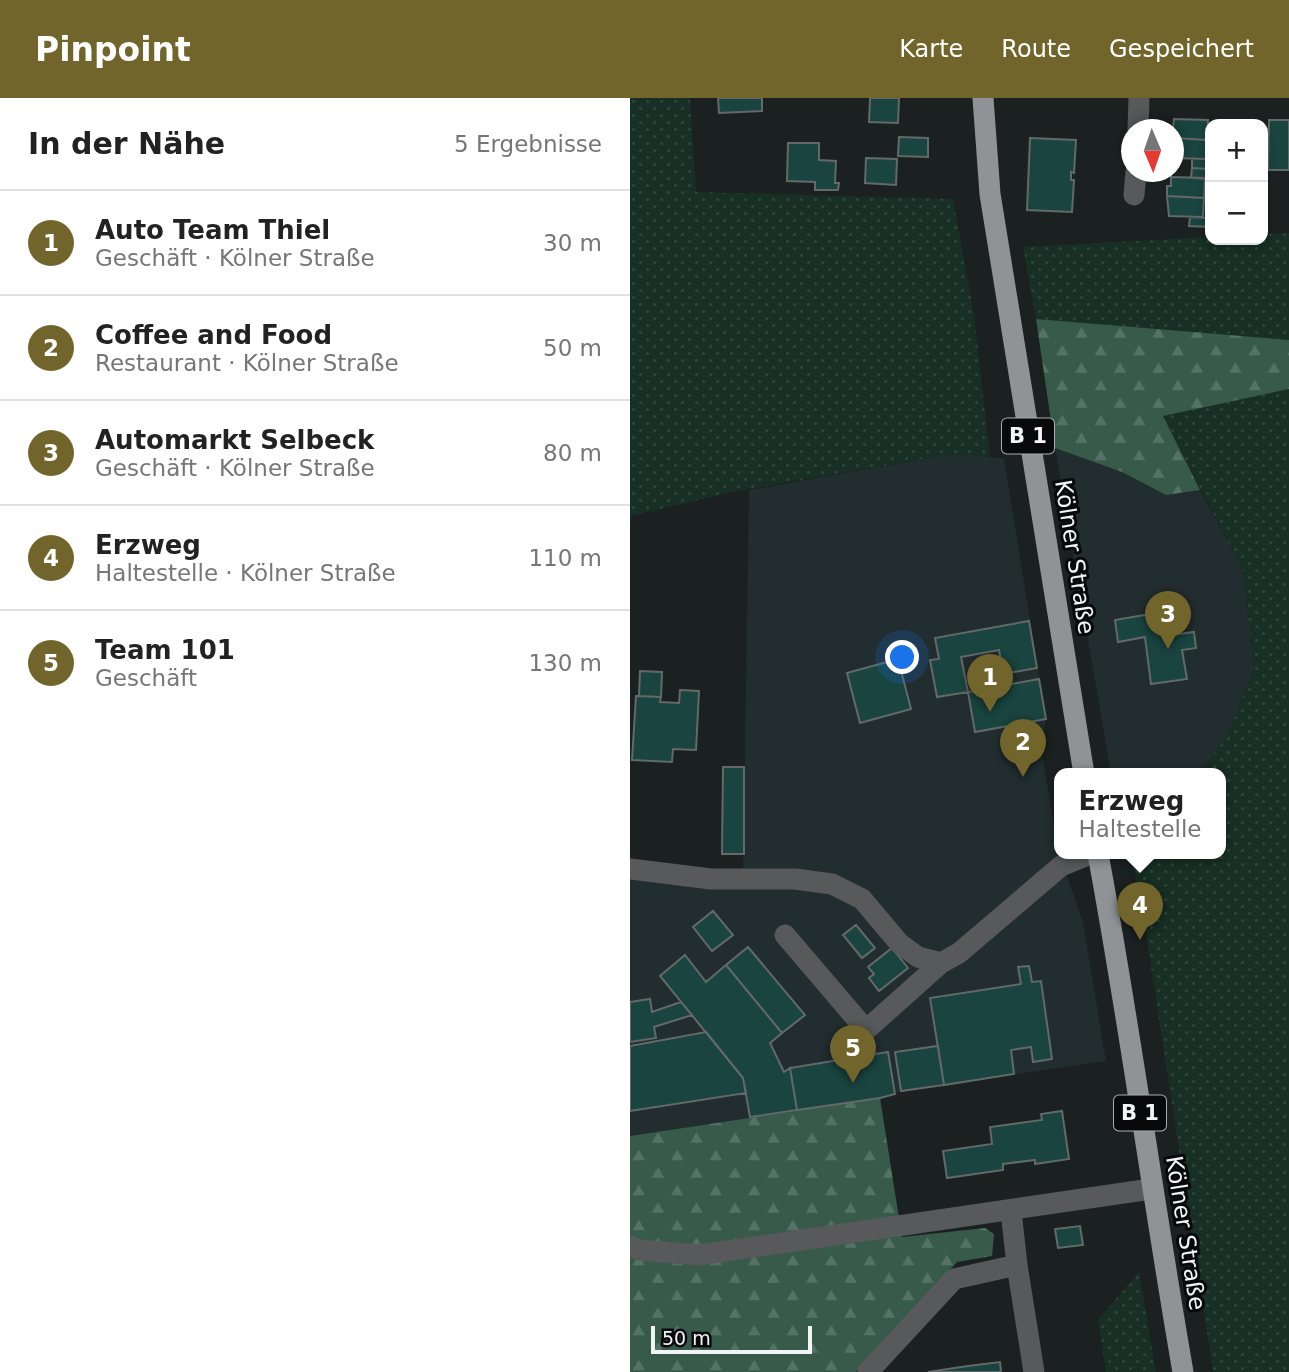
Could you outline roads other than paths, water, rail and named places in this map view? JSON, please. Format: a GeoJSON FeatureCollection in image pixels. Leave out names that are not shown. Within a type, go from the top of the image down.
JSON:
{"type":"FeatureCollection","features":[{"type":"Feature","properties":{"kind":"main road","name":"Kölner Straße"},"geometry":{"type":"LineString","coordinates":[[983,98],[990,194],[1083,768]]}},
{"type":"Feature","properties":{"kind":"main road","name":"Kölner Straße"},"geometry":{"type":"LineString","coordinates":[[1098,859],[1114,941],[1182,1372]]}},
{"type":"Feature","properties":{"kind":"lane"},"geometry":{"type":"LineString","coordinates":[[1138,119],[1139,98]]}},
{"type":"Feature","properties":{"kind":"lane"},"geometry":{"type":"LineString","coordinates":[[1134,195],[1135,182]]}},
{"type":"Feature","properties":{"kind":"lane"},"geometry":{"type":"LineString","coordinates":[[785,935],[866,1030],[941,963],[959,953],[1061,866],[1078,859]]}},
{"type":"Feature","properties":{"kind":"lane"},"geometry":{"type":"LineString","coordinates":[[630,869],[710,879],[795,880],[832,884],[862,899],[900,944],[918,957],[941,963]]}},
{"type":"Feature","properties":{"kind":"lane"},"geometry":{"type":"LineString","coordinates":[[630,1246],[640,1250],[699,1255],[1152,1189]]}},
{"type":"Feature","properties":{"kind":"lane"},"geometry":{"type":"LineString","coordinates":[[1011,1211],[1034,1372]]}},
{"type":"Feature","properties":{"kind":"lane"},"geometry":{"type":"LineString","coordinates":[[868,1372],[954,1279],[1017,1265]]}},
{"type":"Feature","properties":{"kind":"place","name":"Automarkt Selbeck"},"geometry":{"type":"Point","coordinates":[1168,649]}},
{"type":"Feature","properties":{"kind":"place","name":"Auto Team Thiel"},"geometry":{"type":"Point","coordinates":[990,712]}},
{"type":"Feature","properties":{"kind":"place","name":"Coffee and Food"},"geometry":{"type":"Point","coordinates":[1023,777]}},
{"type":"Feature","properties":{"kind":"place","name":"Erzweg"},"geometry":{"type":"Point","coordinates":[1140,940]}},
{"type":"Feature","properties":{"kind":"place","name":"Team 101"},"geometry":{"type":"Point","coordinates":[853,1083]}}]}
